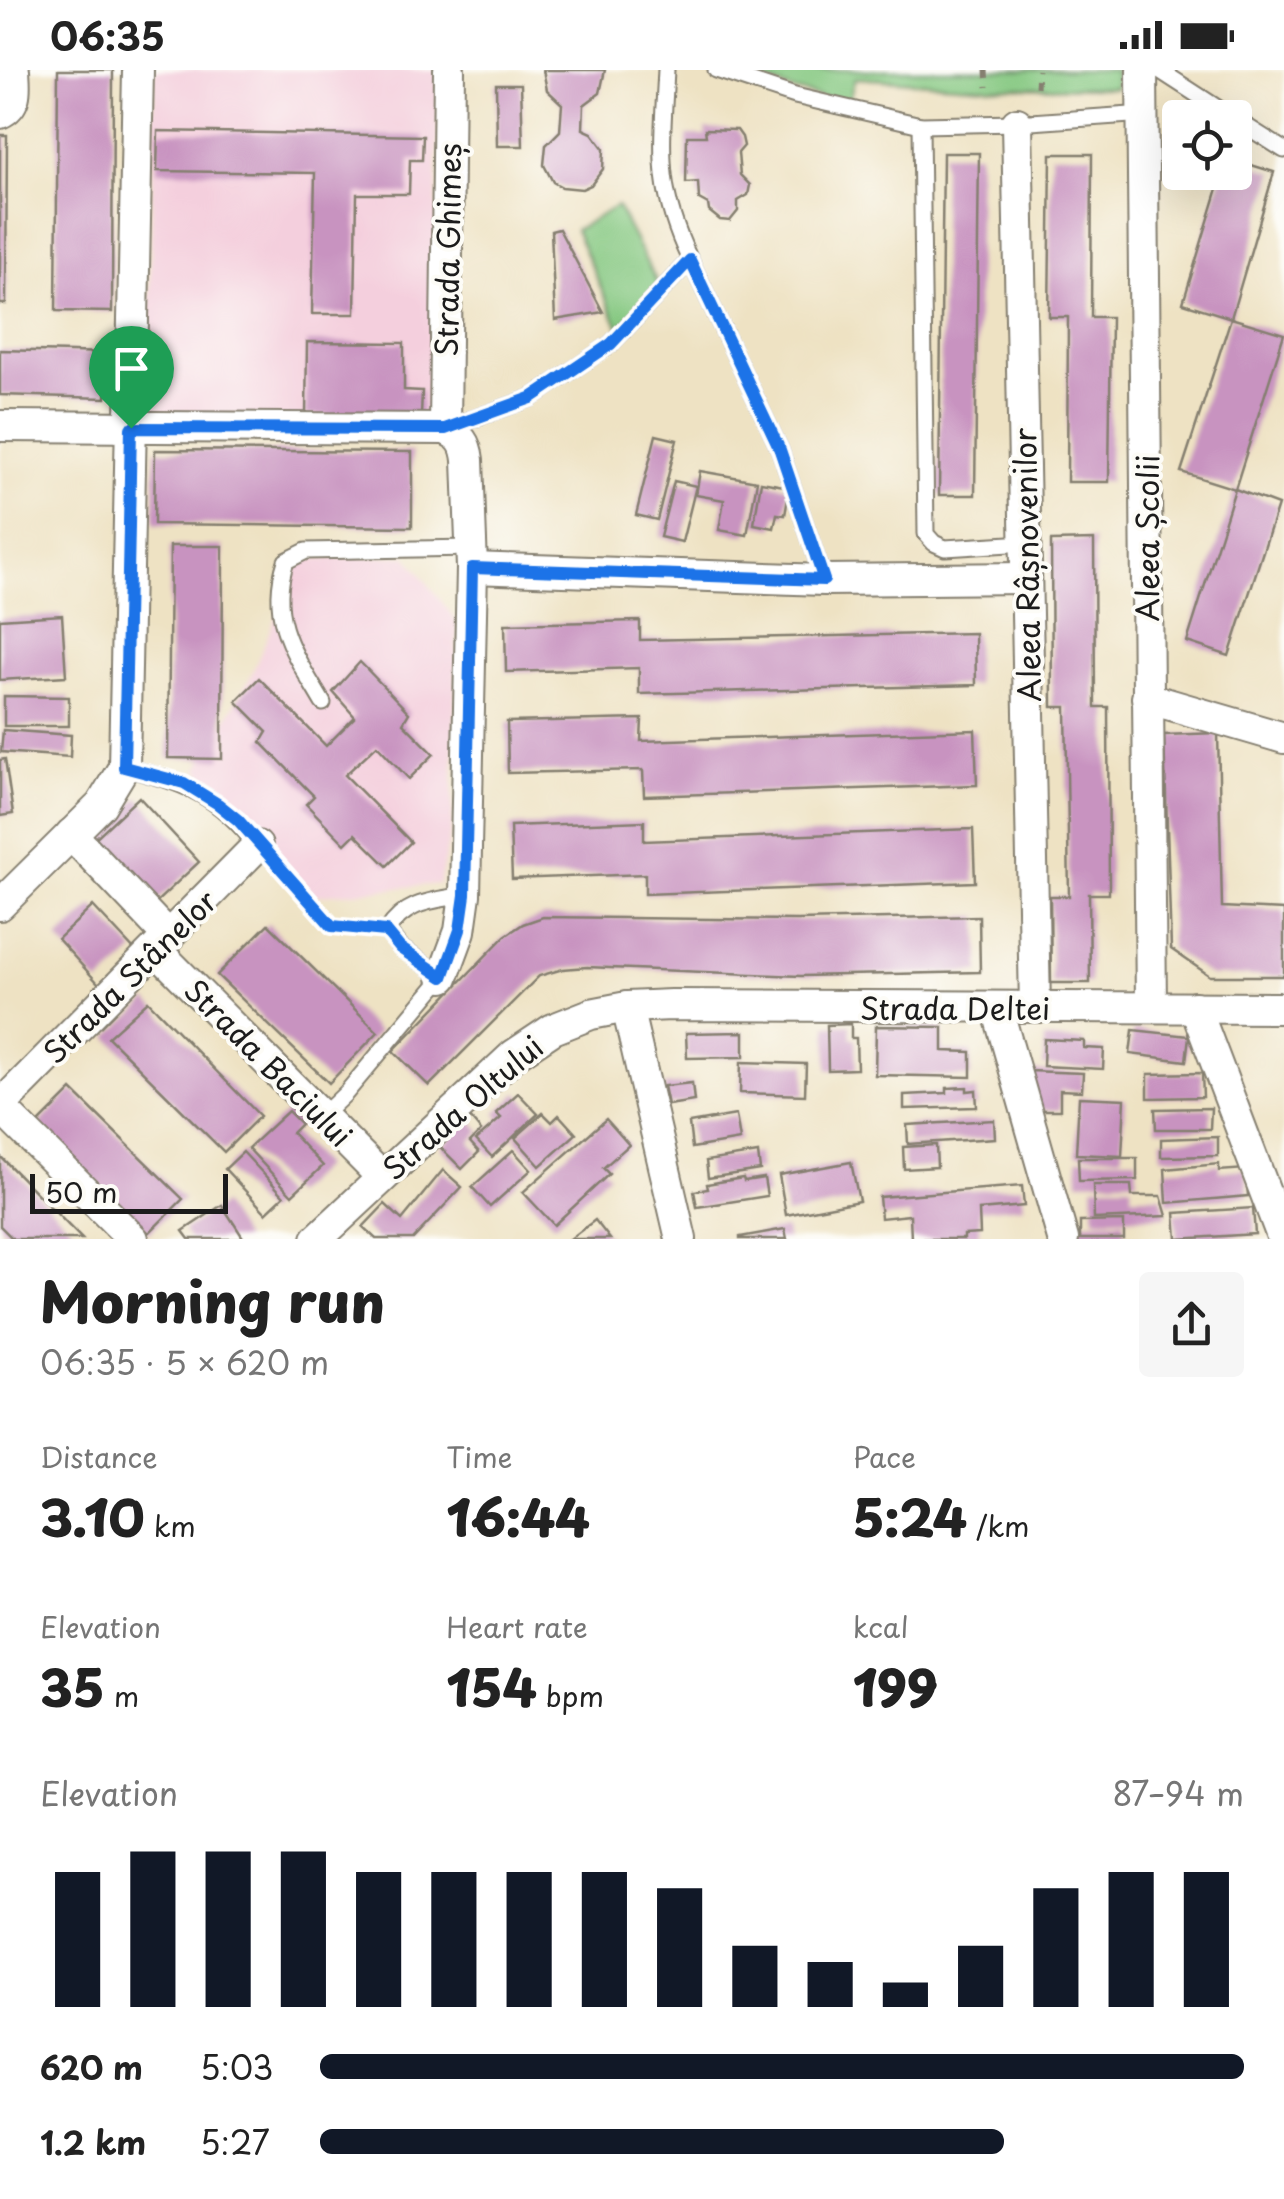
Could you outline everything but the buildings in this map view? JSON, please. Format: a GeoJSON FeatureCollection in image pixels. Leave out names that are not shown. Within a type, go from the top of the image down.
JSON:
{"type":"FeatureCollection","features":[{"type":"Feature","properties":{"kind":"street"},"geometry":{"type":"LineString","coordinates":[[0,113],[8,109],[15,95],[14,70]]}},
{"type":"Feature","properties":{"kind":"street"},"geometry":{"type":"LineString","coordinates":[[3,898],[100,805],[124,767],[138,70]]}},
{"type":"Feature","properties":{"kind":"street","name":"Strada Ghimeș"},"geometry":{"type":"LineString","coordinates":[[445,429],[450,70]]}},
{"type":"Feature","properties":{"kind":"street","name":"Aleea Școlii"},"geometry":{"type":"LineString","coordinates":[[1142,70],[1151,1006]]}},
{"type":"Feature","properties":{"kind":"street","name":"Aleea Râșnovenilor"},"geometry":{"type":"LineString","coordinates":[[1017,123],[1035,1007]]}},
{"type":"Feature","properties":{"kind":"street"},"geometry":{"type":"LineString","coordinates":[[0,426],[445,429],[458,434],[466,445],[471,558],[465,895],[460,930],[443,977]]}},
{"type":"Feature","properties":{"kind":"street"},"geometry":{"type":"LineString","coordinates":[[471,558],[824,580],[1026,578]]}},
{"type":"Feature","properties":{"kind":"street"},"geometry":{"type":"LineString","coordinates":[[1147,698],[1284,738]]}},
{"type":"Feature","properties":{"kind":"street","name":"Strada Baciului"},"geometry":{"type":"LineString","coordinates":[[71,834],[163,943],[381,1176]]}},
{"type":"Feature","properties":{"kind":"street","name":"Strada Stânelor"},"geometry":{"type":"LineString","coordinates":[[0,1106],[258,846]]}},
{"type":"Feature","properties":{"kind":"street"},"geometry":{"type":"LineString","coordinates":[[627,1007],[681,1239]]}},
{"type":"Feature","properties":{"kind":"street","name":"Strada Deltei"},"geometry":{"type":"LineString","coordinates":[[627,1007],[1284,1008]]}},
{"type":"Feature","properties":{"kind":"street","name":"Strada Oltului"},"geometry":{"type":"LineString","coordinates":[[317,1239],[514,1054],[553,1030],[591,1014],[627,1007]]}},
{"type":"Feature","properties":{"kind":"street"},"geometry":{"type":"LineString","coordinates":[[1196,1007],[1283,1239]]}},
{"type":"Feature","properties":{"kind":"street"},"geometry":{"type":"LineString","coordinates":[[997,1008],[1064,1239]]}},
{"type":"Feature","properties":{"kind":"street"},"geometry":{"type":"LineString","coordinates":[[0,1106],[133,1239]]}},
{"type":"Feature","properties":{"kind":"lane"},"geometry":{"type":"LineString","coordinates":[[666,70],[661,169],[671,221],[780,450],[824,580]]}},
{"type":"Feature","properties":{"kind":"lane"},"geometry":{"type":"LineString","coordinates":[[716,70],[795,96],[921,125],[1144,114]]}},
{"type":"Feature","properties":{"kind":"lane"},"geometry":{"type":"LineString","coordinates":[[1159,70],[1206,100]]}},
{"type":"Feature","properties":{"kind":"lane"},"geometry":{"type":"LineString","coordinates":[[921,125],[926,534],[945,548],[1026,543]]}},
{"type":"Feature","properties":{"kind":"lane"},"geometry":{"type":"LineString","coordinates":[[1252,130],[1284,150]]}},
{"type":"Feature","properties":{"kind":"lane"},"geometry":{"type":"LineString","coordinates":[[445,429],[531,398],[611,344],[690,260]]}},
{"type":"Feature","properties":{"kind":"lane"},"geometry":{"type":"LineString","coordinates":[[322,703],[284,636],[278,585],[286,562],[306,551],[471,558]]}},
{"type":"Feature","properties":{"kind":"lane"},"geometry":{"type":"LineString","coordinates":[[124,767],[184,783],[238,820],[258,846]]}},
{"type":"Feature","properties":{"kind":"lane"},"geometry":{"type":"LineString","coordinates":[[322,1116],[346,1093],[443,977],[400,948],[386,931],[404,910],[417,903],[465,895]]}},
{"type":"Feature","properties":{"kind":"path"},"geometry":{"type":"LineString","coordinates":[[986,70],[987,87]]}},
{"type":"Feature","properties":{"kind":"path"},"geometry":{"type":"LineString","coordinates":[[1037,87],[1038,70]]}},
{"type":"Feature","properties":{"kind":"path"},"geometry":{"type":"LineString","coordinates":[[258,846],[332,926],[386,931]]}},
{"type":"Feature","properties":{"kind":"shaded area"},"geometry":{"type":"Polygon","coordinates":[[[155,70],[438,70],[434,425],[147,422],[155,70]]]}},
{"type":"Feature","properties":{"kind":"shaded area"},"geometry":{"type":"Polygon","coordinates":[[[407,556],[457,622],[452,827],[439,884],[312,896],[258,831],[198,769],[251,676],[300,559],[407,556]]]}},
{"type":"Feature","properties":{"kind":"green space"},"geometry":{"type":"Polygon","coordinates":[[[735,70],[1116,70],[1116,88],[987,87],[855,78],[848,104],[735,70]]]}},
{"type":"Feature","properties":{"kind":"green space"},"geometry":{"type":"Polygon","coordinates":[[[617,206],[659,286],[619,328],[575,230],[617,206]]]}},
{"type":"Feature","properties":{"kind":"route"},"geometry":{"type":"LineString","coordinates":[[690,260],[780,450],[824,580],[472,568],[465,895],[460,930],[443,977],[400,948],[386,931],[332,926],[238,820],[218,804],[184,783],[124,767],[131,428],[445,429],[531,398],[611,344],[690,260]]}}]}
